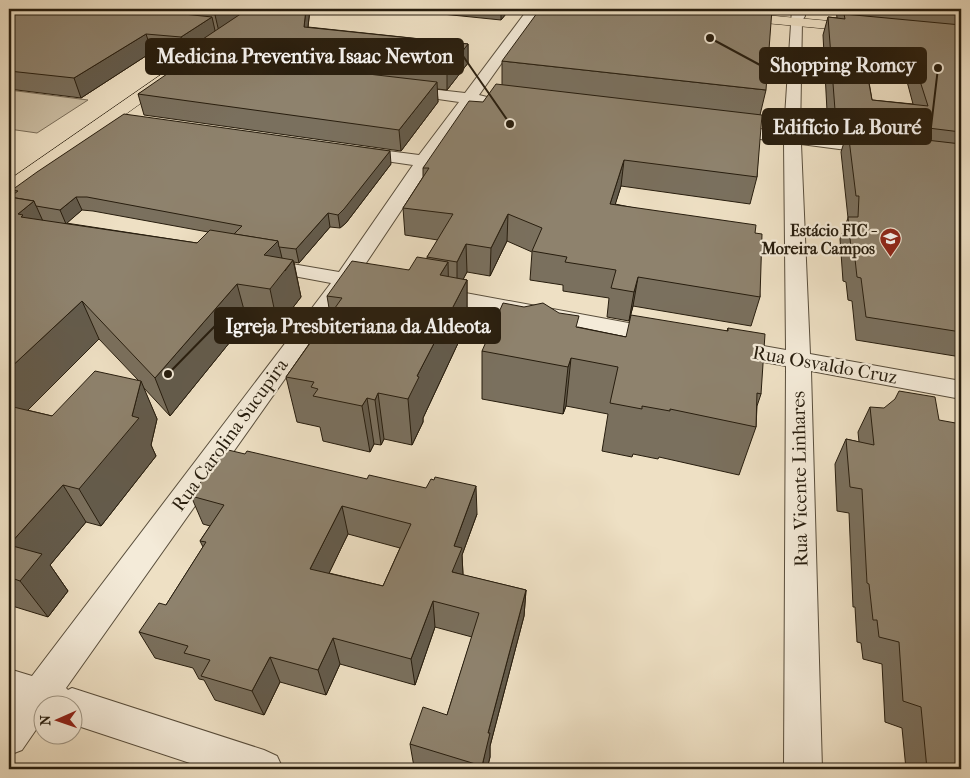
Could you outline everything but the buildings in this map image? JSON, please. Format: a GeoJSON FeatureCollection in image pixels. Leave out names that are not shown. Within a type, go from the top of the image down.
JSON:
{"type":"FeatureCollection","features":[{"type":"Feature","properties":{"kind":"main road"},"geometry":{"type":"LineString","coordinates":[[17,164],[248,9]]}},
{"type":"Feature","properties":{"kind":"main road"},"geometry":{"type":"LineString","coordinates":[[9,190],[265,9]]}},
{"type":"Feature","properties":{"kind":"main road"},"geometry":{"type":"LineString","coordinates":[[657,9],[798,15]]}},
{"type":"Feature","properties":{"kind":"main road"},"geometry":{"type":"LineString","coordinates":[[718,9],[798,15],[874,26]]}},
{"type":"Feature","properties":{"kind":"street","name":"Rua Carolina Sucupira"},"geometry":{"type":"LineString","coordinates":[[49,696],[345,279],[424,161],[534,9]]}},
{"type":"Feature","properties":{"kind":"street","name":"Rua Vicente Linhares"},"geometry":{"type":"LineString","coordinates":[[798,15],[792,138],[798,360],[804,769]]}},
{"type":"Feature","properties":{"kind":"street"},"geometry":{"type":"LineString","coordinates":[[185,65],[205,67]]}},
{"type":"Feature","properties":{"kind":"street"},"geometry":{"type":"LineString","coordinates":[[391,89],[493,101]]}},
{"type":"Feature","properties":{"kind":"street"},"geometry":{"type":"LineString","coordinates":[[112,117],[132,120]]}},
{"type":"Feature","properties":{"kind":"street"},"geometry":{"type":"LineString","coordinates":[[715,129],[893,151]]}},
{"type":"Feature","properties":{"kind":"street"},"geometry":{"type":"LineString","coordinates":[[337,149],[424,161]]}},
{"type":"Feature","properties":{"kind":"street"},"geometry":{"type":"LineString","coordinates":[[239,261],[682,339]]}},
{"type":"Feature","properties":{"kind":"street","name":"Rua Osvaldo Cruz"},"geometry":{"type":"LineString","coordinates":[[710,344],[961,390]]}},
{"type":"Feature","properties":{"kind":"street"},"geometry":{"type":"LineString","coordinates":[[82,709],[264,769]]}},
{"type":"Feature","properties":{"kind":"street","name":"Rua Carolina Sucupira"},"geometry":{"type":"LineString","coordinates":[[9,737],[32,714]]}},
{"type":"Feature","properties":{"kind":"shaded area"},"geometry":{"type":"Polygon","coordinates":[[[9,90],[88,100],[37,133],[9,129],[9,90]]]}},
{"type":"Feature","properties":{"kind":"place","name":"Shopping Romcy"},"geometry":{"type":"Point","coordinates":[710,38]}},
{"type":"Feature","properties":{"kind":"place","name":"Edifício La Bouré"},"geometry":{"type":"Point","coordinates":[938,68]}},
{"type":"Feature","properties":{"kind":"place","name":"Medicina Preventiva Isaac Newton"},"geometry":{"type":"Point","coordinates":[510,124]}},
{"type":"Feature","properties":{"kind":"place","name":"Estácio FIC - Moreira Campos"},"geometry":{"type":"Point","coordinates":[891,258]}},
{"type":"Feature","properties":{"kind":"place","name":"Igreja Presbiteriana da Aldeota"},"geometry":{"type":"Point","coordinates":[168,374]}}]}
